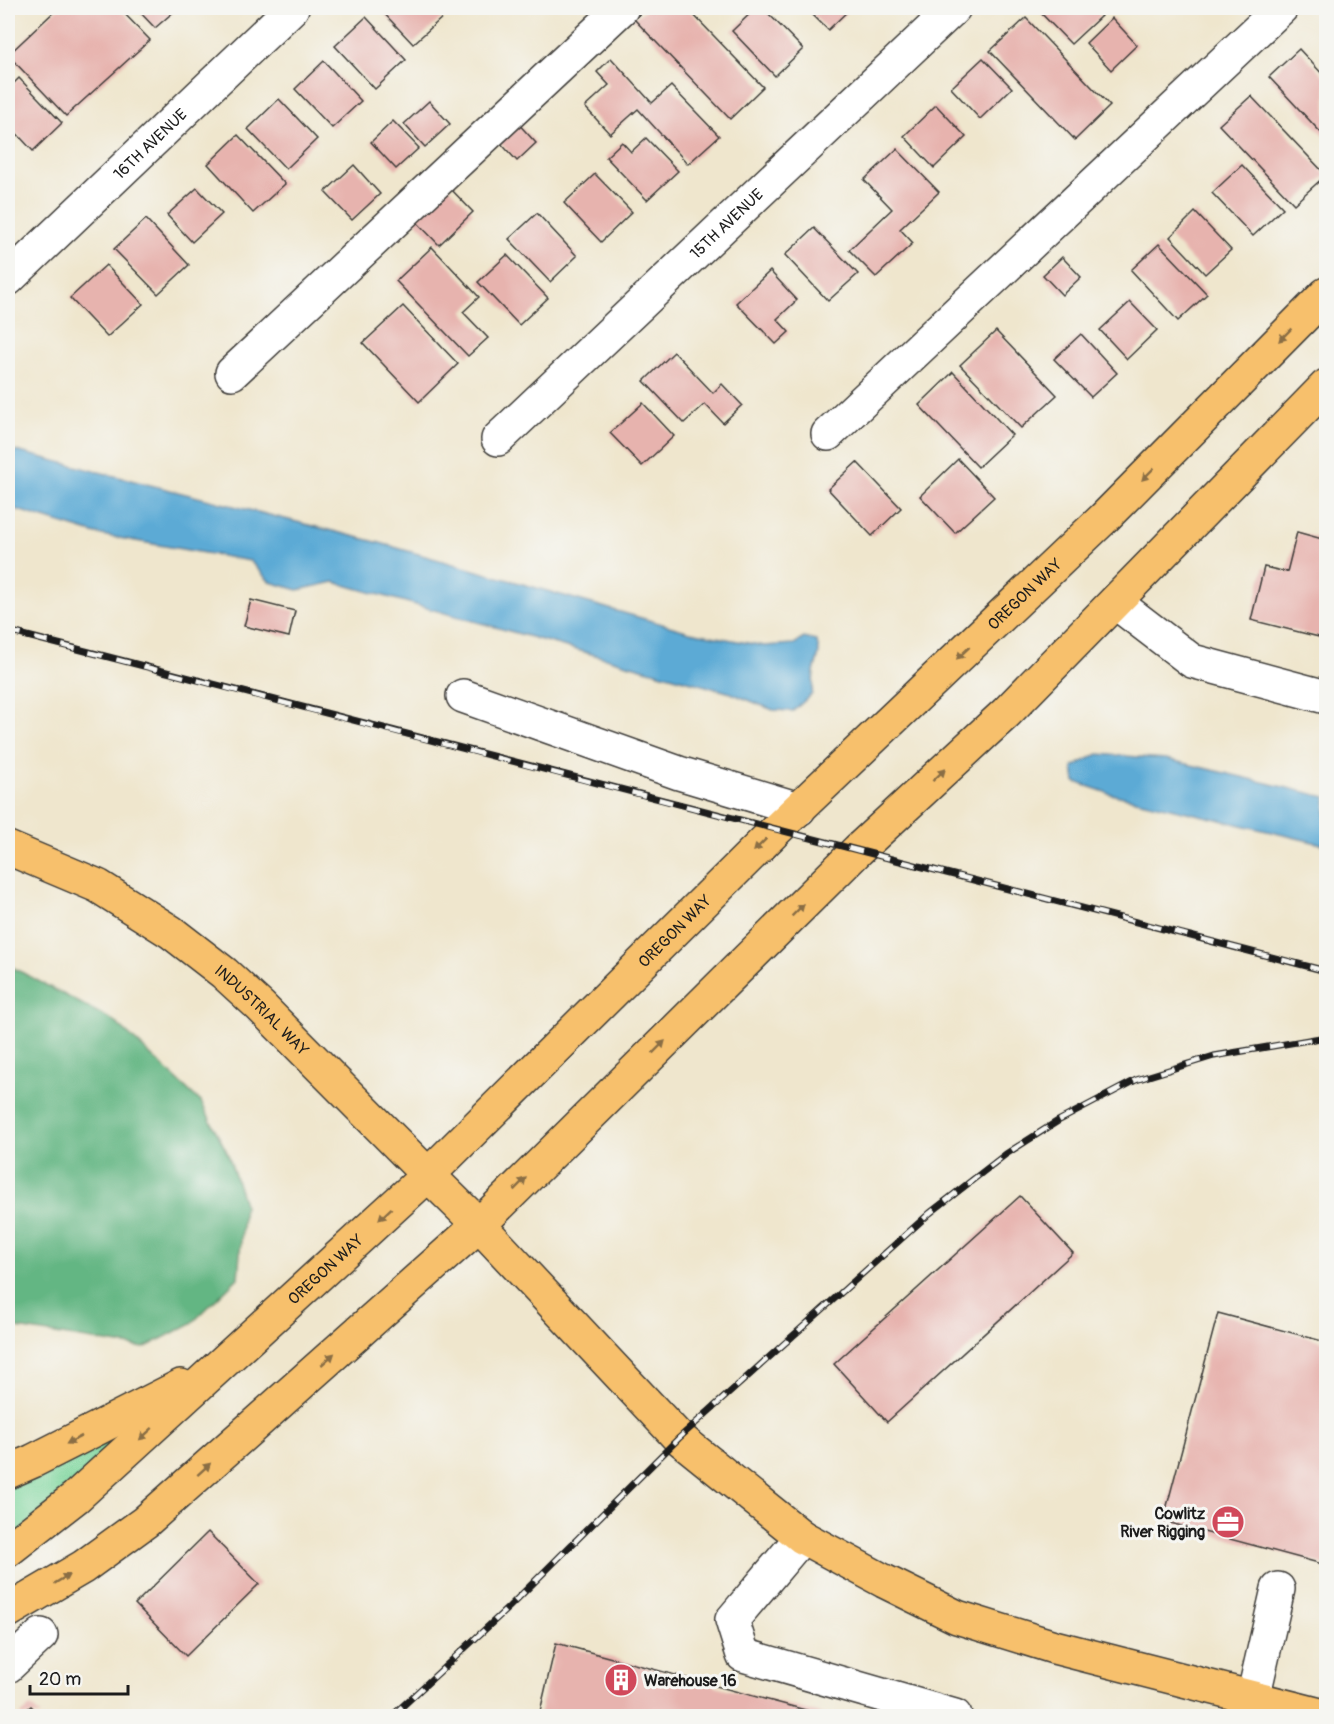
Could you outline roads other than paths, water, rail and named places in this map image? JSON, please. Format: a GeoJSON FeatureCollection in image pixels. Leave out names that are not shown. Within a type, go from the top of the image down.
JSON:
{"type":"FeatureCollection","features":[{"type":"Feature","properties":{"kind":"main road","name":"OREGON WAY"},"geometry":{"type":"LineString","coordinates":[[8,1550],[76,1497],[428,1174],[799,808],[1103,519],[1326,294]]}},
{"type":"Feature","properties":{"kind":"main road"},"geometry":{"type":"LineString","coordinates":[[8,1611],[83,1567],[145,1522],[479,1225],[858,850],[1006,713],[1326,386]]}},
{"type":"Feature","properties":{"kind":"main road","name":"INDUSTRIAL WAY"},"geometry":{"type":"LineString","coordinates":[[8,848],[98,886],[171,932],[261,1006],[479,1225],[679,1438],[802,1537],[957,1617],[1054,1647],[1324,1716]]}},
{"type":"Feature","properties":{"kind":"main road"},"geometry":{"type":"LineString","coordinates":[[8,1472],[220,1366]]}},
{"type":"Feature","properties":{"kind":"street","name":"16TH AVENUE"},"geometry":{"type":"LineString","coordinates":[[8,279],[292,8]]}},
{"type":"Feature","properties":{"kind":"street"},"geometry":{"type":"LineString","coordinates":[[232,373],[622,8]]}},
{"type":"Feature","properties":{"kind":"street","name":"15TH AVENUE"},"geometry":{"type":"LineString","coordinates":[[498,439],[954,8]]}},
{"type":"Feature","properties":{"kind":"street"},"geometry":{"type":"LineString","coordinates":[[828,434],[1281,8]]}},
{"type":"Feature","properties":{"kind":"street"},"geometry":{"type":"LineString","coordinates":[[1115,602],[1192,662],[1326,697]]}},
{"type":"Feature","properties":{"kind":"street"},"geometry":{"type":"LineString","coordinates":[[463,696],[679,773],[799,808]]}},
{"type":"Feature","properties":{"kind":"street"},"geometry":{"type":"LineString","coordinates":[[802,1537],[732,1620],[743,1655],[956,1716]]}},
{"type":"Feature","properties":{"kind":"street"},"geometry":{"type":"LineString","coordinates":[[1253,1698],[1278,1589]]}},
{"type":"Feature","properties":{"kind":"street"},"geometry":{"type":"LineString","coordinates":[[8,1666],[41,1635]]}},
{"type":"Feature","properties":{"kind":"water"},"geometry":{"type":"Polygon","coordinates":[[[8,449],[380,543],[690,632],[764,646],[794,644],[804,638],[817,641],[819,653],[812,694],[793,711],[773,710],[731,693],[334,582],[298,590],[270,582],[250,561],[96,534],[8,507],[8,449]]]}},
{"type":"Feature","properties":{"kind":"water"},"geometry":{"type":"Polygon","coordinates":[[[1098,754],[1166,759],[1326,797],[1326,845],[1111,794],[1075,782],[1073,767],[1098,754]]]}},
{"type":"Feature","properties":{"kind":"railway"},"geometry":{"type":"LineString","coordinates":[[8,631],[1326,971]]}},
{"type":"Feature","properties":{"kind":"railway"},"geometry":{"type":"LineString","coordinates":[[392,1716],[509,1607],[679,1438],[930,1213],[1006,1154],[1058,1121],[1136,1080],[1214,1056],[1326,1037]]}},
{"type":"Feature","properties":{"kind":"place","name":"Cowlitz River Rigging"},"geometry":{"type":"Point","coordinates":[1228,1522]}},
{"type":"Feature","properties":{"kind":"place","name":"Warehouse 16"},"geometry":{"type":"Point","coordinates":[621,1680]}}]}
